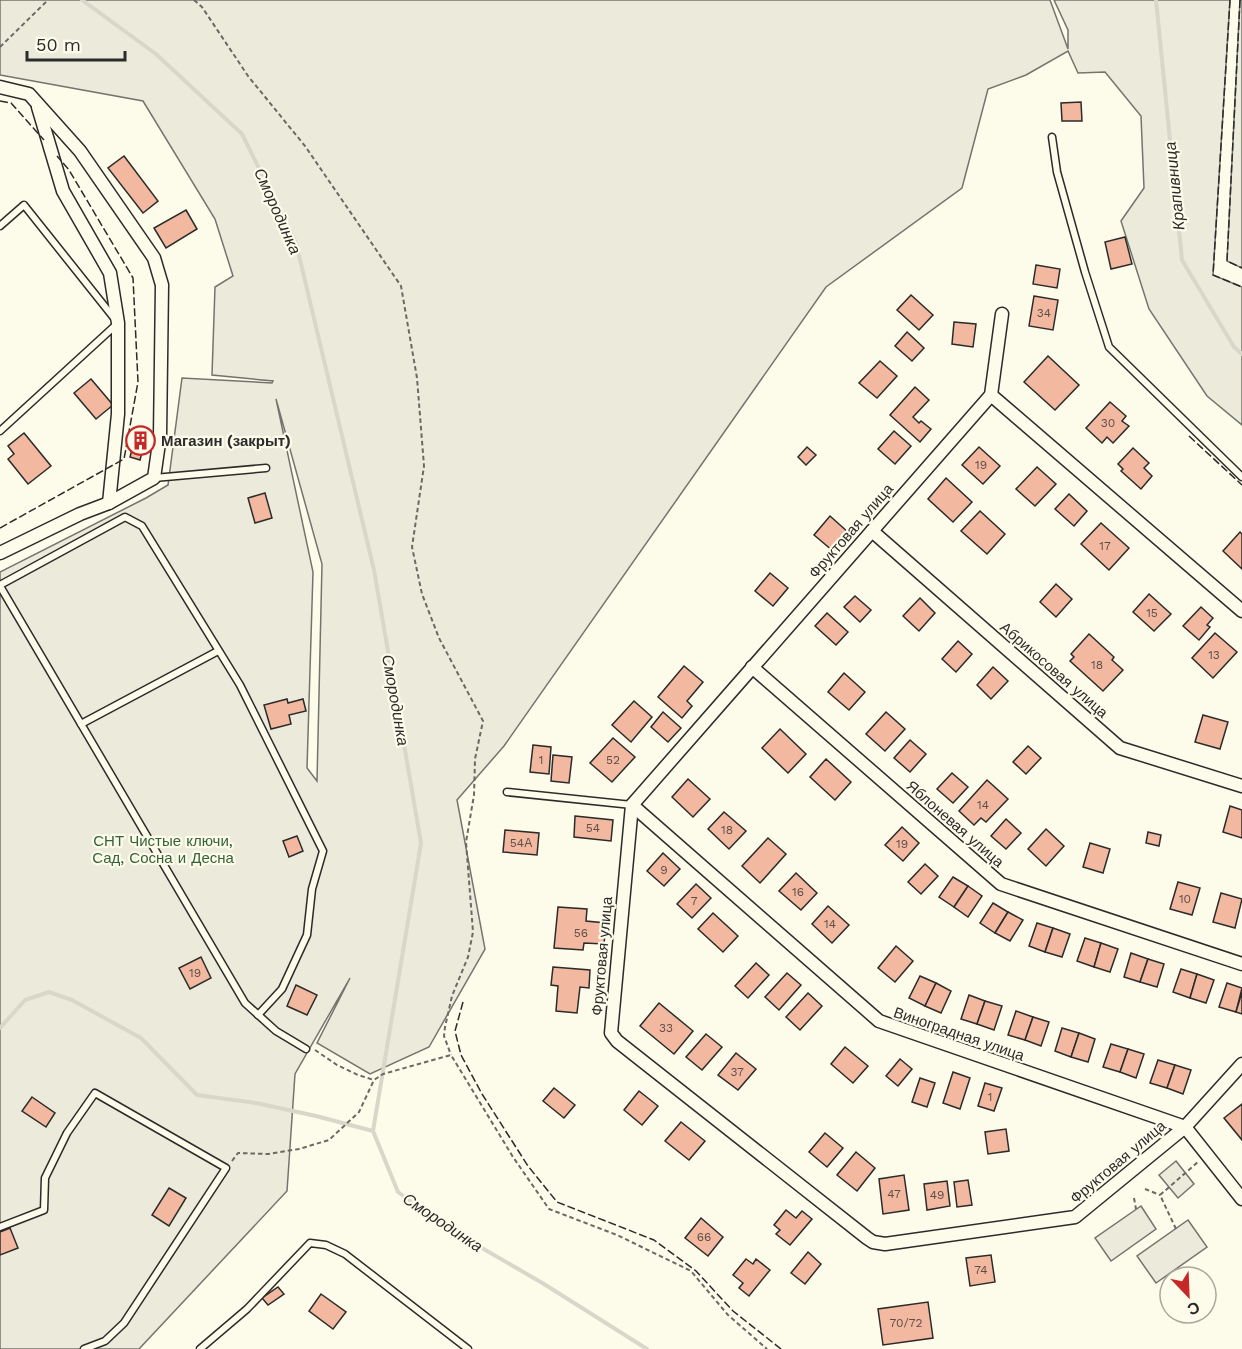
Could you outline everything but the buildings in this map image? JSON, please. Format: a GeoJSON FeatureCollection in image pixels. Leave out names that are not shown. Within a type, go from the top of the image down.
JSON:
{"type":"FeatureCollection","features":[{"type":"Feature","properties":{"kind":"street"},"geometry":{"type":"LineString","coordinates":[[0,87],[29,94],[80,151],[154,258],[162,285],[160,436],[154,478],[108,503],[0,553]]}},
{"type":"Feature","properties":{"kind":"street"},"geometry":{"type":"LineString","coordinates":[[37,103],[63,192],[110,273],[118,323],[118,414],[108,503]]}},
{"type":"Feature","properties":{"kind":"street"},"geometry":{"type":"LineString","coordinates":[[1002,314],[991,395],[1242,611]]}},
{"type":"Feature","properties":{"kind":"street","name":"Фруктовая улица"},"geometry":{"type":"LineString","coordinates":[[991,395],[632,805],[611,1033],[873,1242],[885,1244],[1075,1217],[1185,1127],[1242,1064]]}},
{"type":"Feature","properties":{"kind":"street","name":"Абрикосовая улица"},"geometry":{"type":"LineString","coordinates":[[872,531],[1120,748],[1242,786]]}},
{"type":"Feature","properties":{"kind":"street","name":"Яблоневая улица"},"geometry":{"type":"LineString","coordinates":[[752,668],[1001,884],[1242,964]]}},
{"type":"Feature","properties":{"kind":"street","name":"Виноградная улица"},"geometry":{"type":"LineString","coordinates":[[632,805],[879,1021],[1185,1127]]}},
{"type":"Feature","properties":{"kind":"street"},"geometry":{"type":"LineString","coordinates":[[1185,1127],[1242,1199]]}},
{"type":"Feature","properties":{"kind":"lane"},"geometry":{"type":"LineString","coordinates":[[1052,137],[1057,172],[1109,347],[1242,477]]}},
{"type":"Feature","properties":{"kind":"lane"},"geometry":{"type":"LineString","coordinates":[[0,226],[24,205],[118,323],[0,431]]}},
{"type":"Feature","properties":{"kind":"lane"},"geometry":{"type":"LineString","coordinates":[[154,478],[266,468]]}},
{"type":"Feature","properties":{"kind":"lane"},"geometry":{"type":"LineString","coordinates":[[258,1015],[282,989],[307,935],[312,889],[323,851],[240,685],[142,526],[125,517],[0,585],[245,1004],[276,1031],[306,1049]]}},
{"type":"Feature","properties":{"kind":"lane"},"geometry":{"type":"LineString","coordinates":[[81,724],[218,651]]}},
{"type":"Feature","properties":{"kind":"lane"},"geometry":{"type":"LineString","coordinates":[[507,792],[632,805]]}},
{"type":"Feature","properties":{"kind":"lane"},"geometry":{"type":"LineString","coordinates":[[0,1227],[44,1210],[45,1178],[67,1133],[95,1093],[226,1168],[124,1323],[105,1341],[84,1349]]}},
{"type":"Feature","properties":{"kind":"lane"},"geometry":{"type":"LineString","coordinates":[[200,1349],[247,1309],[310,1243],[327,1245],[345,1254],[468,1349]]}},
{"type":"Feature","properties":{"kind":"path"},"geometry":{"type":"LineString","coordinates":[[0,47],[48,0]]}},
{"type":"Feature","properties":{"kind":"path"},"geometry":{"type":"LineString","coordinates":[[194,0],[202,7],[248,76],[305,146],[402,286],[417,378],[424,466],[412,547],[422,594],[439,638],[483,721],[475,759],[474,795],[466,842],[473,932],[468,957],[452,996],[445,1027],[444,1036],[450,1055],[513,1157],[549,1209],[617,1235],[691,1271],[728,1315],[767,1349]]}},
{"type":"Feature","properties":{"kind":"path"},"geometry":{"type":"LineString","coordinates":[[306,1049],[317,1050],[338,1065],[374,1080]]}},
{"type":"Feature","properties":{"kind":"path"},"geometry":{"type":"LineString","coordinates":[[226,1168],[238,1153],[268,1154],[299,1149],[329,1140],[359,1112],[374,1080],[383,1074],[450,1055]]}},
{"type":"Feature","properties":{"kind":"path"},"geometry":{"type":"LineString","coordinates":[[1160,1195],[1207,1154]]}},
{"type":"Feature","properties":{"kind":"path"},"geometry":{"type":"LineString","coordinates":[[1145,1189],[1160,1195],[1176,1229]]}},
{"type":"Feature","properties":{"kind":"path"},"geometry":{"type":"LineString","coordinates":[[1134,1198],[1136,1209]]}},
{"type":"Feature","properties":{"kind":"green space","name":"СНТ Чистые ключи, Сад, Сосна и Десна"},"geometry":{"type":"Polygon","coordinates":[[[0,0],[1050,0],[1068,49],[1068,30],[1054,0],[1230,0],[1213,275],[1242,287],[1242,425],[1207,396],[1149,309],[1121,221],[1144,188],[1141,116],[1105,72],[1078,73],[1068,51],[1026,75],[988,89],[962,188],[826,287],[504,746],[457,800],[485,949],[429,1047],[370,1074],[317,1043],[350,978],[295,1074],[287,1191],[139,1349],[0,1349],[0,572],[168,485],[182,378],[272,383],[273,381],[212,375],[215,287],[233,276],[215,219],[143,101],[0,75],[0,0]],[[276,399],[313,572],[307,768],[317,781],[322,564],[276,399]]]}},
{"type":"Feature","properties":{"kind":"green space"},"geometry":{"type":"Polygon","coordinates":[[[1240,0],[1242,0],[1242,268],[1227,261],[1240,0]]]}},
{"type":"Feature","properties":{"kind":"green space"},"geometry":{"type":"Polygon","coordinates":[[[1176,1161],[1194,1184],[1178,1198],[1159,1175],[1176,1161]]]}},
{"type":"Feature","properties":{"kind":"green space"},"geometry":{"type":"Polygon","coordinates":[[[1141,1206],[1156,1229],[1111,1261],[1095,1238],[1141,1206]]]}},
{"type":"Feature","properties":{"kind":"green space"},"geometry":{"type":"Polygon","coordinates":[[[1188,1220],[1207,1247],[1182,1265],[1158,1265],[1158,1282],[1156,1283],[1137,1256],[1188,1220]]]}},
{"type":"Feature","properties":{"kind":"waterway","name":"Смородинка"},"geometry":{"type":"LineString","coordinates":[[82,0],[156,54],[242,134],[296,243],[374,570],[421,843],[373,1131],[398,1192],[444,1226],[544,1284],[647,1349]]}},
{"type":"Feature","properties":{"kind":"waterway","name":"Крапивница"},"geometry":{"type":"LineString","coordinates":[[1156,0],[1182,260],[1234,347],[1242,354]]}},
{"type":"Feature","properties":{"kind":"waterway"},"geometry":{"type":"LineString","coordinates":[[0,1028],[25,1000],[49,992],[72,1000],[141,1038],[197,1095],[256,1103],[373,1131]]}},
{"type":"Feature","properties":{"kind":"fence"},"geometry":{"type":"LineString","coordinates":[[1230,0],[1213,275],[1242,287]]}},
{"type":"Feature","properties":{"kind":"fence"},"geometry":{"type":"LineString","coordinates":[[1240,0],[1227,261],[1242,268]]}},
{"type":"Feature","properties":{"kind":"fence"},"geometry":{"type":"LineString","coordinates":[[0,101],[11,103],[44,140]]}},
{"type":"Feature","properties":{"kind":"fence"},"geometry":{"type":"LineString","coordinates":[[0,528],[124,459],[138,382],[133,278],[69,170],[57,156]]}},
{"type":"Feature","properties":{"kind":"fence"},"geometry":{"type":"LineString","coordinates":[[1189,436],[1242,485]]}},
{"type":"Feature","properties":{"kind":"fence"},"geometry":{"type":"LineString","coordinates":[[463,1002],[455,1031],[461,1055],[482,1094],[528,1166],[557,1202],[654,1240],[696,1271],[733,1311],[781,1349]]}},
{"type":"Feature","properties":{"kind":"place","name":"Магазин (закрыт)"},"geometry":{"type":"Point","coordinates":[140,441]}}]}
